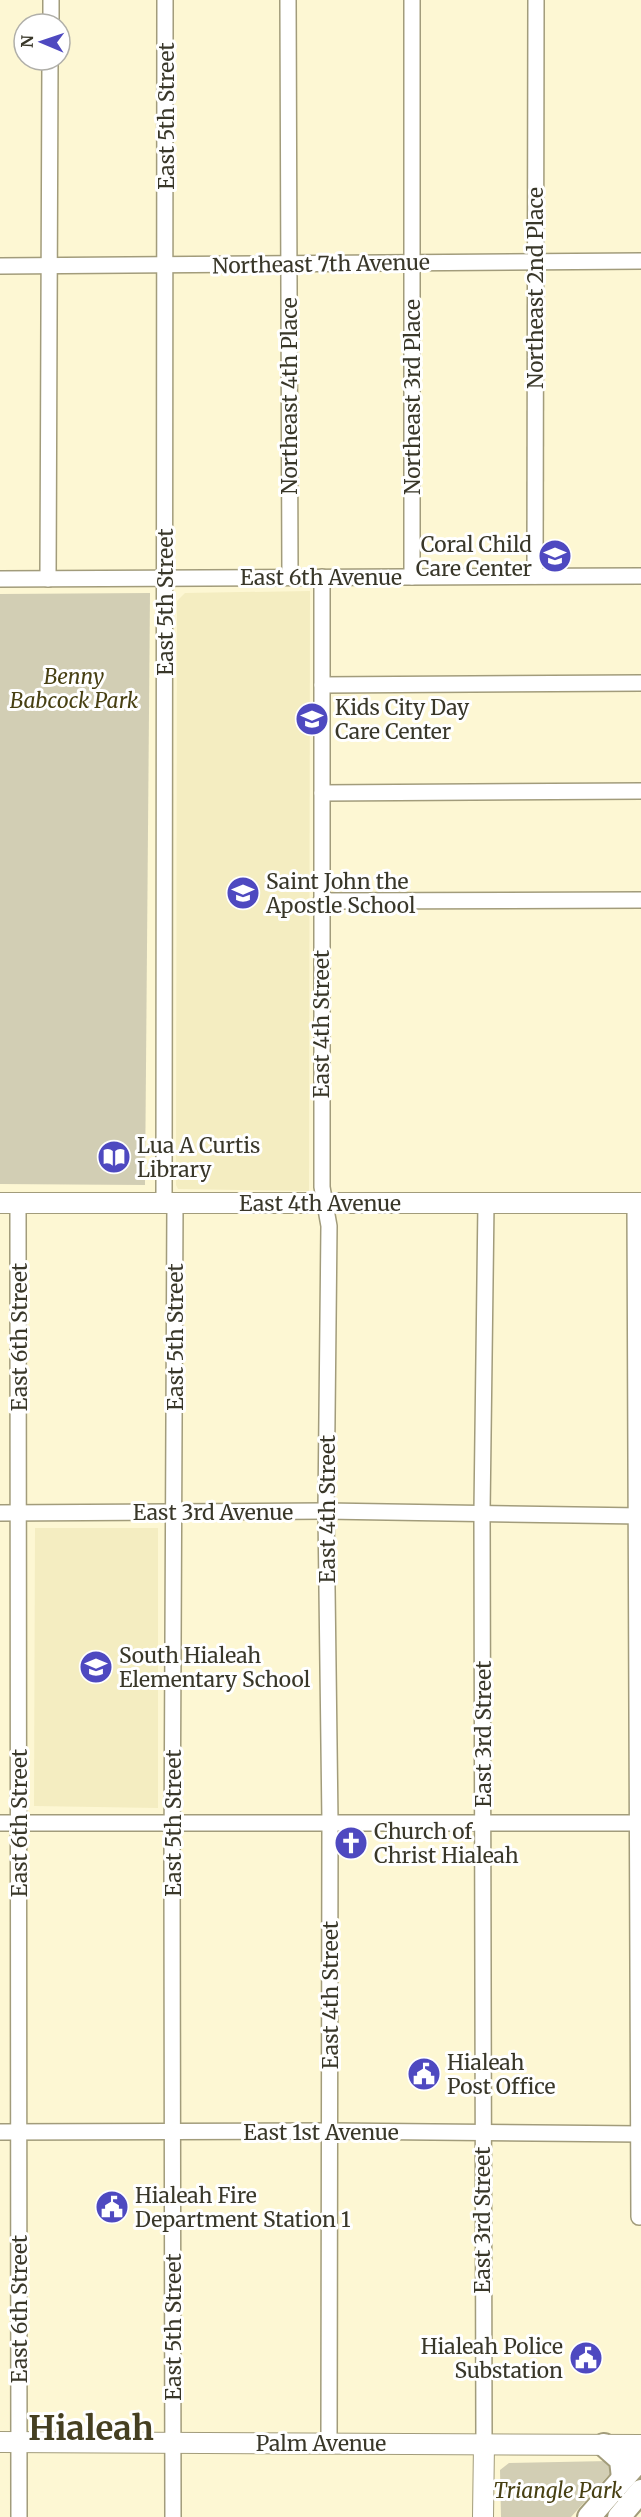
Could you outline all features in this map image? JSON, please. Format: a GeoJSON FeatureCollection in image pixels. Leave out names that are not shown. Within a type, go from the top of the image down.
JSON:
{"type":"FeatureCollection","features":[{"type":"Feature","properties":{"kind":"highway"},"geometry":{"type":"LineString","coordinates":[[604,2445],[621,2460],[632,2485]]}},
{"type":"Feature","properties":{"kind":"highway"},"geometry":{"type":"LineString","coordinates":[[619,2517],[641,2458]]}},
{"type":"Feature","properties":{"kind":"highway"},"geometry":{"type":"LineString","coordinates":[[589,2517],[632,2485]]}},
{"type":"Feature","properties":{"kind":"main road","name":"East 4th Avenue"},"geometry":{"type":"LineString","coordinates":[[9,1203],[638,1203]]}},
{"type":"Feature","properties":{"kind":"main road","name":"Palm Avenue"},"geometry":{"type":"LineString","coordinates":[[9,2442],[641,2445]]}},
{"type":"Feature","properties":{"kind":"main road"},"geometry":{"type":"LineString","coordinates":[[483,2517],[484,2444]]}},
{"type":"Feature","properties":{"kind":"street","name":"East 5th Street"},"geometry":{"type":"LineString","coordinates":[[165,0],[165,578],[174,1512],[173,2517]]}},
{"type":"Feature","properties":{"kind":"street","name":"Northeast 4th Place"},"geometry":{"type":"LineString","coordinates":[[288,0],[290,577]]}},
{"type":"Feature","properties":{"kind":"street","name":"Northeast 3rd Place"},"geometry":{"type":"LineString","coordinates":[[412,0],[412,577]]}},
{"type":"Feature","properties":{"kind":"street","name":"Northeast 2nd Place"},"geometry":{"type":"LineString","coordinates":[[535,576],[536,0]]}},
{"type":"Feature","properties":{"kind":"street"},"geometry":{"type":"LineString","coordinates":[[48,579],[50,72]]}},
{"type":"Feature","properties":{"kind":"street","name":"Northeast 7th Avenue"},"geometry":{"type":"LineString","coordinates":[[0,266],[641,261]]}},
{"type":"Feature","properties":{"kind":"street","name":"East 6th Avenue"},"geometry":{"type":"LineString","coordinates":[[0,579],[641,576]]}},
{"type":"Feature","properties":{"kind":"street","name":"East 4th Street"},"geometry":{"type":"LineString","coordinates":[[322,577],[322,1187],[329,1226],[326,1511],[330,1822],[328,2442]]}},
{"type":"Feature","properties":{"kind":"street"},"geometry":{"type":"LineString","coordinates":[[322,685],[641,683]]}},
{"type":"Feature","properties":{"kind":"street"},"geometry":{"type":"LineString","coordinates":[[322,793],[641,791]]}},
{"type":"Feature","properties":{"kind":"street"},"geometry":{"type":"LineString","coordinates":[[321,901],[641,900]]}},
{"type":"Feature","properties":{"kind":"street","name":"East 6th Street"},"geometry":{"type":"LineString","coordinates":[[9,1203],[19,1513],[20,1823],[18,2132],[9,2442],[19,2517]]}},
{"type":"Feature","properties":{"kind":"street","name":"East 3rd Street"},"geometry":{"type":"LineString","coordinates":[[484,2444],[482,1512],[486,1203]]}},
{"type":"Feature","properties":{"kind":"street"},"geometry":{"type":"LineString","coordinates":[[638,1203],[639,2217]]}},
{"type":"Feature","properties":{"kind":"street","name":"East 3rd Avenue"},"geometry":{"type":"LineString","coordinates":[[0,1513],[326,1511],[639,1516]]}},
{"type":"Feature","properties":{"kind":"street"},"geometry":{"type":"LineString","coordinates":[[0,1823],[639,1823]]}},
{"type":"Feature","properties":{"kind":"street","name":"East 1st Avenue"},"geometry":{"type":"LineString","coordinates":[[0,2132],[330,2131],[640,2134]]}},
{"type":"Feature","properties":{"kind":"shaded area","name":"Saint John the Apostle School"},"geometry":{"type":"Polygon","coordinates":[[[310,591],[309,1191],[178,1189],[176,1185],[177,601],[185,593],[310,591]]]}},
{"type":"Feature","properties":{"kind":"shaded area","name":"South Hialeah Elementary School"},"geometry":{"type":"Polygon","coordinates":[[[35,1528],[158,1528],[158,1808],[34,1806],[35,1528]]]}},
{"type":"Feature","properties":{"kind":"green space","name":"Benny Babcock Park"},"geometry":{"type":"Polygon","coordinates":[[[150,593],[145,1185],[0,1184],[0,594],[150,593]]]}},
{"type":"Feature","properties":{"kind":"green space","name":"Triangle Park"},"geometry":{"type":"Polygon","coordinates":[[[609,2461],[614,2469],[571,2517],[501,2517],[500,2470],[509,2463],[609,2461]]]}},
{"type":"Feature","properties":{"kind":"place","name":"Coral Child Care Center"},"geometry":{"type":"Point","coordinates":[555,556]}},
{"type":"Feature","properties":{"kind":"place","name":"Kids City Day Care Center"},"geometry":{"type":"Point","coordinates":[312,719]}},
{"type":"Feature","properties":{"kind":"place","name":"Saint John the Apostle School"},"geometry":{"type":"Point","coordinates":[243,893]}},
{"type":"Feature","properties":{"kind":"place","name":"Lua A Curtis Library"},"geometry":{"type":"Point","coordinates":[114,1157]}},
{"type":"Feature","properties":{"kind":"place","name":"South Hialeah Elementary School"},"geometry":{"type":"Point","coordinates":[96,1667]}},
{"type":"Feature","properties":{"kind":"place","name":"Church of Christ Hialeah"},"geometry":{"type":"Point","coordinates":[351,1843]}},
{"type":"Feature","properties":{"kind":"place","name":"Hialeah Post Office"},"geometry":{"type":"Point","coordinates":[424,2074]}},
{"type":"Feature","properties":{"kind":"place","name":"Hialeah Fire Department Station 1"},"geometry":{"type":"Point","coordinates":[112,2207]}},
{"type":"Feature","properties":{"kind":"place","name":"Hialeah Police Substation"},"geometry":{"type":"Point","coordinates":[586,2358]}},
{"type":"Feature","properties":{"kind":"district","name":"Hialeah"},"geometry":{"type":"Point","coordinates":[91,2428]}}]}
